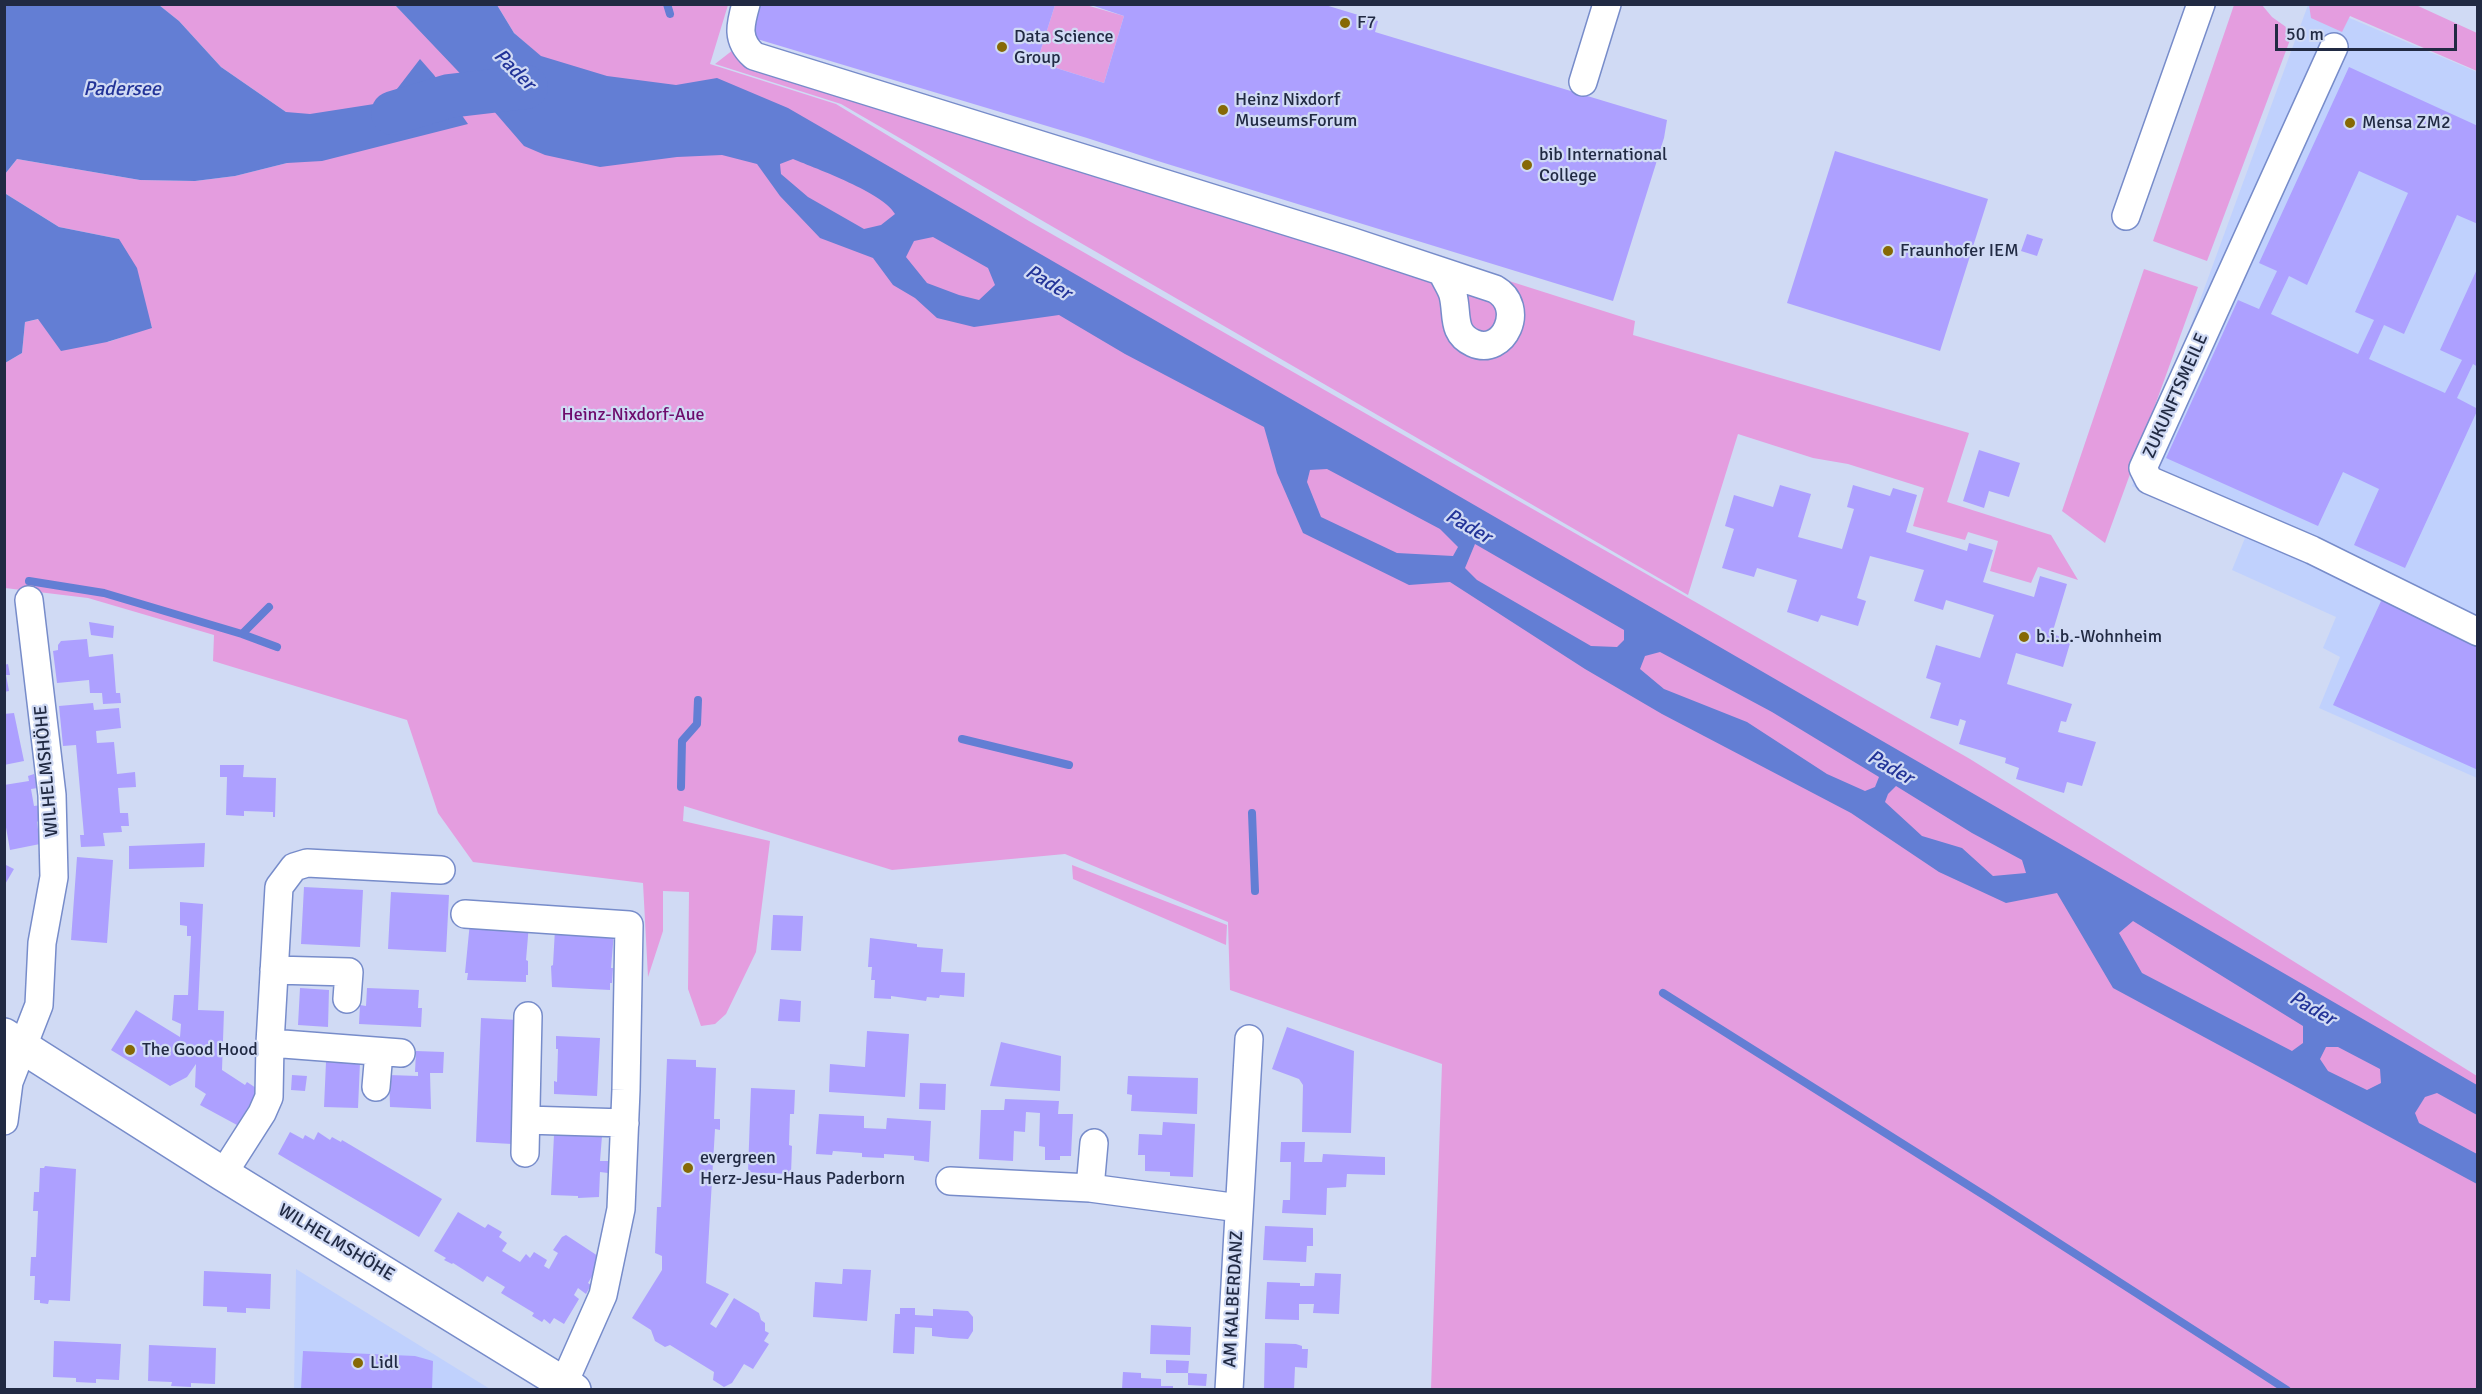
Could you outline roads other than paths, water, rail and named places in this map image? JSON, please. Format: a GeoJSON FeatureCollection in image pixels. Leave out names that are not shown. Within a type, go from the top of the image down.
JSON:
{"type":"FeatureCollection","features":[{"type":"Feature","properties":{"kind":"main road","name":"WILHELMSHÖHE"},"geometry":{"type":"LineString","coordinates":[[14,1041],[223,1174],[569,1386]]}},
{"type":"Feature","properties":{"kind":"street"},"geometry":{"type":"LineString","coordinates":[[746,4],[740,32],[747,49],[754,56],[1350,241],[1443,274]]}},
{"type":"Feature","properties":{"kind":"street"},"geometry":{"type":"LineString","coordinates":[[1583,82],[1607,4]]}},
{"type":"Feature","properties":{"kind":"street"},"geometry":{"type":"LineString","coordinates":[[2126,216],[2201,4]]}},
{"type":"Feature","properties":{"kind":"street","name":"ZUKUNFTSMEILE"},"geometry":{"type":"LineString","coordinates":[[2334,47],[2143,468],[2149,480],[2312,549],[2478,632]]}},
{"type":"Feature","properties":{"kind":"street","name":"WILHELMSHÖHE"},"geometry":{"type":"LineString","coordinates":[[14,1041],[39,1005],[42,943],[54,877],[52,795],[29,600]]}},
{"type":"Feature","properties":{"kind":"street"},"geometry":{"type":"LineString","coordinates":[[223,1174],[262,1113],[269,1097],[279,887],[294,867],[307,863],[441,870]]}},
{"type":"Feature","properties":{"kind":"street"},"geometry":{"type":"LineString","coordinates":[[465,914],[629,925],[621,1209],[603,1296],[569,1386]]}},
{"type":"Feature","properties":{"kind":"street"},"geometry":{"type":"LineString","coordinates":[[274,970],[349,972],[347,999]]}},
{"type":"Feature","properties":{"kind":"street"},"geometry":{"type":"LineString","coordinates":[[525,1153],[528,1016]]}},
{"type":"Feature","properties":{"kind":"street","name":"AM KALBERDANZ"},"geometry":{"type":"LineString","coordinates":[[1229,1389],[1250,1039]]}},
{"type":"Feature","properties":{"kind":"street"},"geometry":{"type":"LineString","coordinates":[[4,1121],[14,1041]]}},
{"type":"Feature","properties":{"kind":"street"},"geometry":{"type":"LineString","coordinates":[[270,1043],[390,1052],[376,1087]]}},
{"type":"Feature","properties":{"kind":"street"},"geometry":{"type":"LineString","coordinates":[[526,1119],[625,1123]]}},
{"type":"Feature","properties":{"kind":"street"},"geometry":{"type":"LineString","coordinates":[[1090,1188],[1094,1143]]}},
{"type":"Feature","properties":{"kind":"street","name":"AM KALBERDANZ"},"geometry":{"type":"LineString","coordinates":[[950,1181],[1090,1188],[1239,1208]]}},
{"type":"Feature","properties":{"kind":"water","name":"Padersee"},"geometry":{"type":"Polygon","coordinates":[[[5,4],[159,5],[179,21],[221,67],[286,112],[310,114],[387,102],[420,59],[468,124],[322,161],[287,163],[235,176],[195,181],[140,180],[17,159],[5,174],[5,4]]]}},
{"type":"Feature","properties":{"kind":"water","name":"Pader"},"geometry":{"type":"Polygon","coordinates":[[[395,5],[497,5],[514,33],[541,56],[607,76],[676,85],[717,78],[788,108],[2477,1085],[2477,1115],[2437,1093],[2425,1097],[2415,1113],[2419,1123],[2477,1154],[2477,1184],[2113,988],[2057,893],[2006,903],[1939,872],[1851,813],[1662,714],[1585,669],[1450,582],[1409,585],[1303,533],[1277,473],[1264,427],[1125,354],[1059,315],[974,327],[937,318],[915,298],[893,285],[873,258],[820,238],[780,196],[757,164],[722,155],[677,157],[600,167],[545,155],[524,146],[473,87],[395,5]],[[793,159],[780,164],[781,174],[808,197],[864,229],[881,225],[895,214],[878,198],[864,190],[793,159]],[[933,237],[914,241],[906,257],[927,283],[959,295],[979,300],[995,285],[988,268],[933,237]],[[1327,469],[1310,470],[1307,482],[1321,517],[1397,553],[1453,556],[1458,547],[1440,529],[1327,469]],[[1475,544],[1465,568],[1477,580],[1591,646],[1617,647],[1624,640],[1624,630],[1475,544]],[[1660,652],[1645,656],[1640,669],[1664,689],[1747,722],[1827,774],[1865,791],[1875,787],[1879,777],[1772,712],[1660,652]],[[1896,786],[1888,794],[1885,802],[1922,836],[1962,848],[1993,876],[2026,873],[2022,860],[1972,833],[1896,786]],[[2133,921],[2119,933],[2142,973],[2292,1051],[2303,1043],[2303,1026],[2133,921]],[[2326,1047],[2320,1059],[2328,1071],[2367,1090],[2381,1083],[2380,1069],[2338,1047],[2326,1047]]]}},
{"type":"Feature","properties":{"kind":"water"},"geometry":{"type":"Polygon","coordinates":[[[4,191],[59,227],[119,239],[137,268],[152,328],[107,342],[61,351],[38,319],[25,322],[22,353],[5,363],[4,191]]]}},
{"type":"Feature","properties":{"kind":"waterway"},"geometry":{"type":"LineString","coordinates":[[667,4],[670,14]]}},
{"type":"Feature","properties":{"kind":"waterway","name":"Pader"},"geometry":{"type":"LineString","coordinates":[[393,113],[449,96],[526,87]]}},
{"type":"Feature","properties":{"kind":"waterway"},"geometry":{"type":"LineString","coordinates":[[29,581],[104,593],[242,634],[269,607]]}},
{"type":"Feature","properties":{"kind":"waterway"},"geometry":{"type":"LineString","coordinates":[[242,634],[277,647]]}},
{"type":"Feature","properties":{"kind":"waterway"},"geometry":{"type":"LineString","coordinates":[[681,787],[682,741],[697,724],[698,700]]}},
{"type":"Feature","properties":{"kind":"waterway"},"geometry":{"type":"LineString","coordinates":[[962,739],[1069,765]]}},
{"type":"Feature","properties":{"kind":"waterway"},"geometry":{"type":"LineString","coordinates":[[1252,813],[1255,891]]}},
{"type":"Feature","properties":{"kind":"waterway"},"geometry":{"type":"LineString","coordinates":[[1663,993],[1987,1197],[2287,1390]]}},
{"type":"Feature","properties":{"kind":"place","name":"F7"},"geometry":{"type":"Point","coordinates":[1345,23]}},
{"type":"Feature","properties":{"kind":"place","name":"Data Science Group"},"geometry":{"type":"Point","coordinates":[1002,47]}},
{"type":"Feature","properties":{"kind":"place","name":"Heinz Nixdorf MuseumsForum"},"geometry":{"type":"Point","coordinates":[1223,110]}},
{"type":"Feature","properties":{"kind":"place","name":"Mensa ZM2"},"geometry":{"type":"Point","coordinates":[2350,123]}},
{"type":"Feature","properties":{"kind":"place","name":"bib International College"},"geometry":{"type":"Point","coordinates":[1527,165]}},
{"type":"Feature","properties":{"kind":"place","name":"Fraunhofer IEM"},"geometry":{"type":"Point","coordinates":[1888,251]}},
{"type":"Feature","properties":{"kind":"place","name":"b.i.b.-Wohnheim"},"geometry":{"type":"Point","coordinates":[2024,637]}},
{"type":"Feature","properties":{"kind":"place","name":"The Good Hood"},"geometry":{"type":"Point","coordinates":[130,1050]}},
{"type":"Feature","properties":{"kind":"place","name":"evergreen Herz-Jesu-Haus Paderborn"},"geometry":{"type":"Point","coordinates":[688,1168]}},
{"type":"Feature","properties":{"kind":"place","name":"Lidl"},"geometry":{"type":"Point","coordinates":[358,1363]}},
{"type":"Feature","properties":{"kind":"park label","name":"Heinz-Nixdorf-Aue"},"geometry":{"type":"Point","coordinates":[633,415]}}]}
